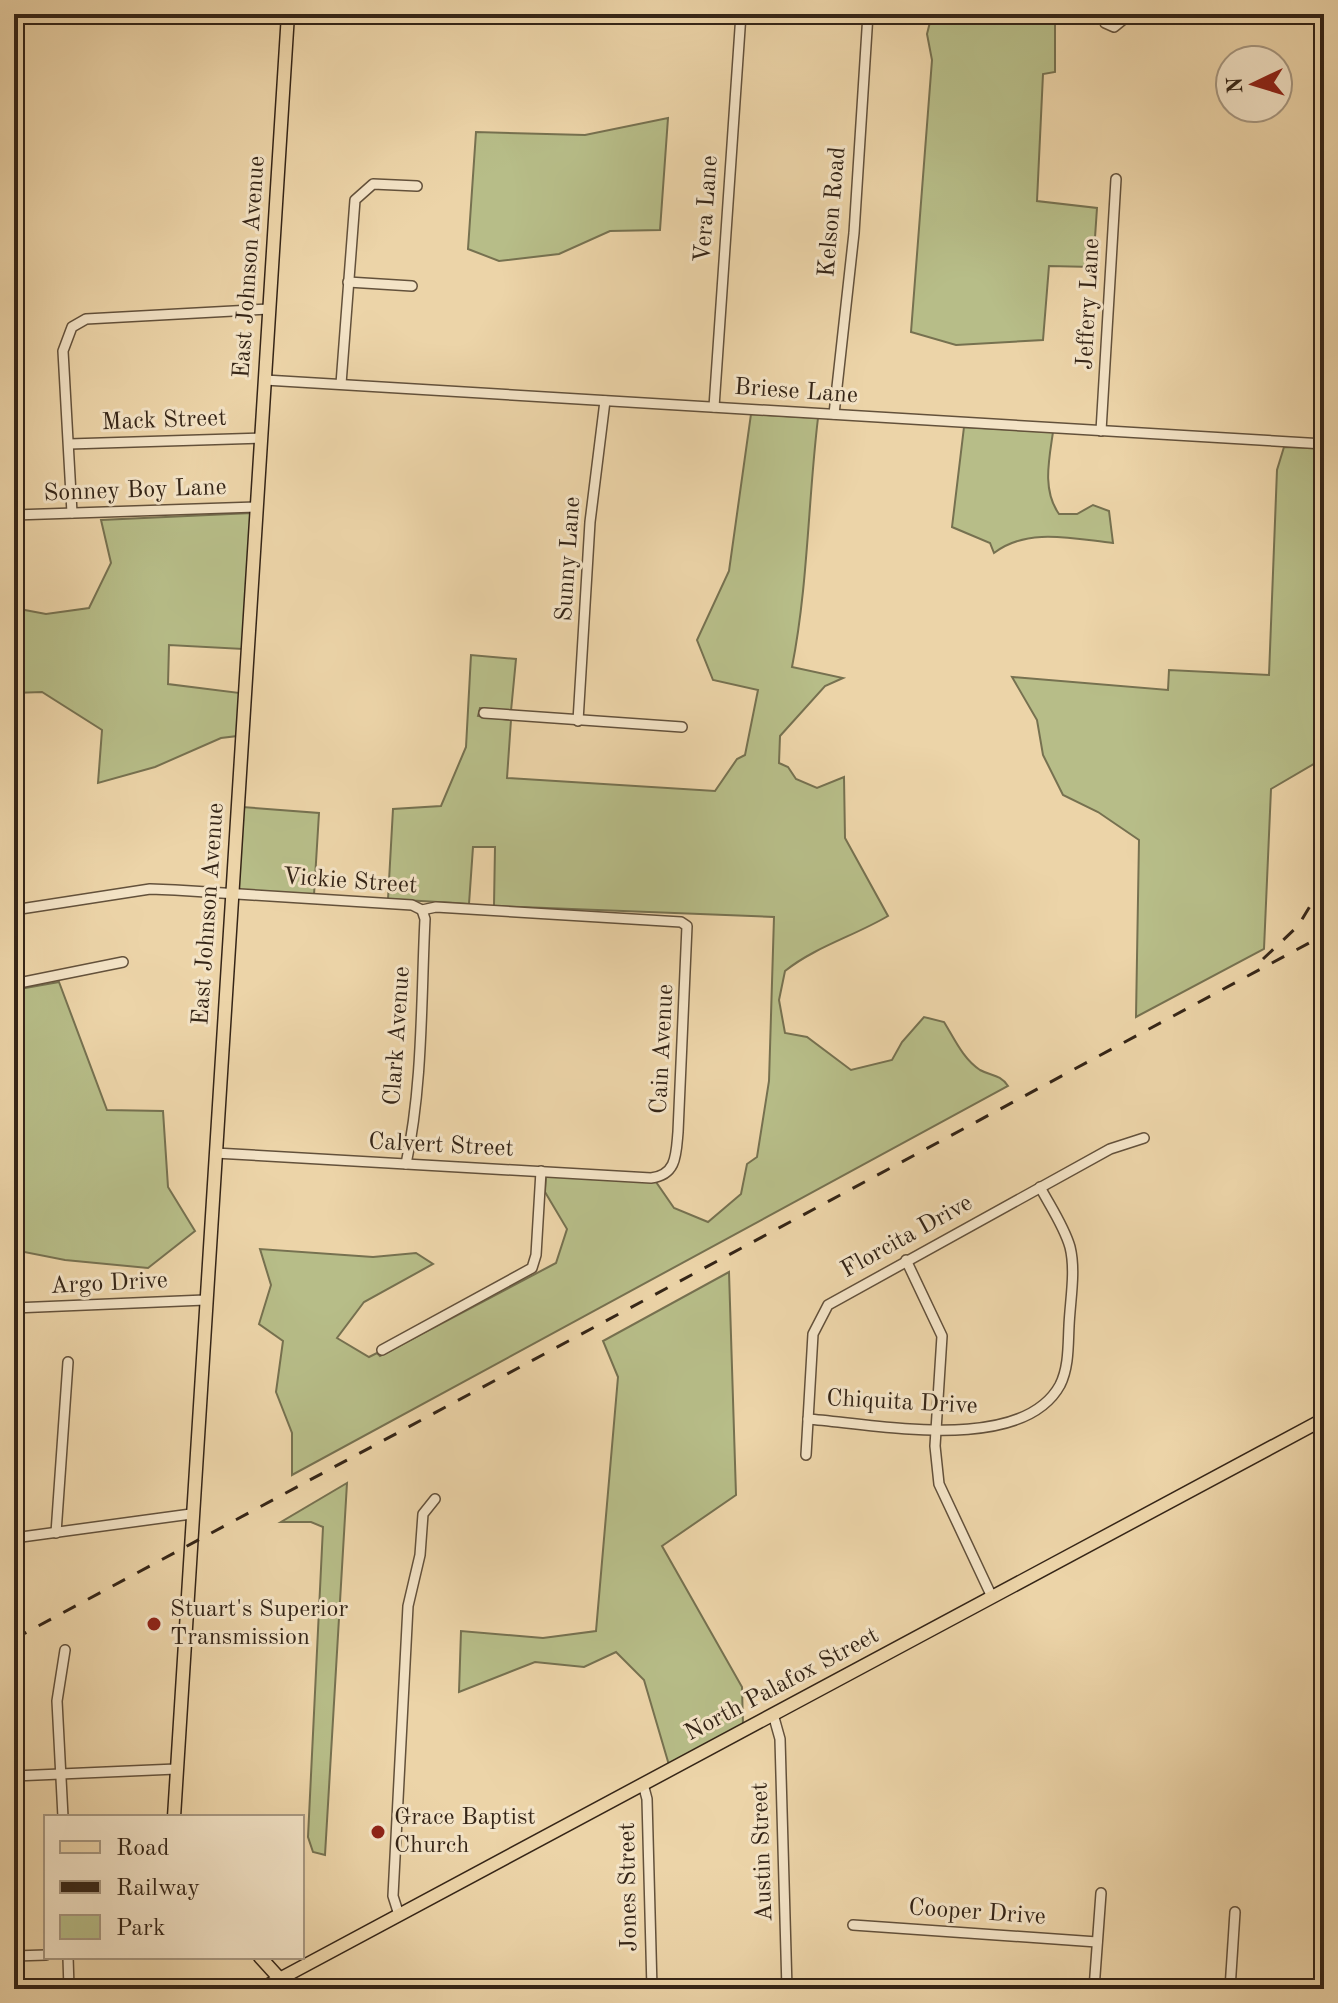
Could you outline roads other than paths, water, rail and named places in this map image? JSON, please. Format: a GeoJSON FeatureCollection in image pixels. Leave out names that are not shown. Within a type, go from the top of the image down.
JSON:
{"type":"FeatureCollection","features":[{"type":"Feature","properties":{"kind":"main road","name":"East Johnson Avenue"},"geometry":{"type":"LineString","coordinates":[[174,1815],[288,14]]}},
{"type":"Feature","properties":{"kind":"main road","name":"North Palafox Street"},"geometry":{"type":"LineString","coordinates":[[261,1989],[283,1984],[399,1915],[1324,1419]]}},
{"type":"Feature","properties":{"kind":"main road"},"geometry":{"type":"LineString","coordinates":[[262,1959],[283,1984]]}},
{"type":"Feature","properties":{"kind":"street","name":"Vera Lane"},"geometry":{"type":"LineString","coordinates":[[714,407],[741,14]]}},
{"type":"Feature","properties":{"kind":"street","name":"Kelson Road"},"geometry":{"type":"LineString","coordinates":[[834,414],[854,233],[868,14]]}},
{"type":"Feature","properties":{"kind":"street"},"geometry":{"type":"LineString","coordinates":[[1103,14],[1105,23],[1114,27],[1130,14]]}},
{"type":"Feature","properties":{"kind":"street"},"geometry":{"type":"LineString","coordinates":[[1153,14],[1184,14]]}},
{"type":"Feature","properties":{"kind":"street","name":"Jeffery Lane"},"geometry":{"type":"LineString","coordinates":[[1101,431],[1116,179]]}},
{"type":"Feature","properties":{"kind":"street"},"geometry":{"type":"LineString","coordinates":[[341,384],[353,208],[359,193],[381,182],[417,186]]}},
{"type":"Feature","properties":{"kind":"street"},"geometry":{"type":"LineString","coordinates":[[348,282],[412,286]]}},
{"type":"Feature","properties":{"kind":"street"},"geometry":{"type":"LineString","coordinates":[[72,513],[63,351],[72,327],[86,319],[269,309]]}},
{"type":"Feature","properties":{"kind":"street","name":"Briese Lane"},"geometry":{"type":"LineString","coordinates":[[265,380],[1324,444]]}},
{"type":"Feature","properties":{"kind":"street","name":"Sunny Lane"},"geometry":{"type":"LineString","coordinates":[[578,721],[590,522],[605,401]]}},
{"type":"Feature","properties":{"kind":"street","name":"Mack Street"},"geometry":{"type":"LineString","coordinates":[[69,444],[261,438]]}},
{"type":"Feature","properties":{"kind":"street","name":"Sonney Boy Lane"},"geometry":{"type":"LineString","coordinates":[[14,515],[257,507]]}},
{"type":"Feature","properties":{"kind":"street"},"geometry":{"type":"LineString","coordinates":[[484,713],[682,727]]}},
{"type":"Feature","properties":{"kind":"street","name":"Vickie Street"},"geometry":{"type":"LineString","coordinates":[[14,910],[150,889],[412,905],[422,910],[436,907],[684,923]]}},
{"type":"Feature","properties":{"kind":"street","name":"Clark Avenue"},"geometry":{"type":"LineString","coordinates":[[406,1164],[412,1136],[418,1042],[425,919],[422,910]]}},
{"type":"Feature","properties":{"kind":"street","name":"Cain Avenue"},"geometry":{"type":"LineString","coordinates":[[664,1175],[675,1159],[678,1132],[689,930],[684,923]]}},
{"type":"Feature","properties":{"kind":"street"},"geometry":{"type":"LineString","coordinates":[[14,984],[123,962]]}},
{"type":"Feature","properties":{"kind":"street","name":"Florcita Drive"},"geometry":{"type":"LineString","coordinates":[[806,1455],[813,1334],[821,1313],[836,1298],[1118,1145],[1144,1138]]}},
{"type":"Feature","properties":{"kind":"street","name":"Calvert Street"},"geometry":{"type":"LineString","coordinates":[[215,1153],[651,1178],[664,1175]]}},
{"type":"Feature","properties":{"kind":"street"},"geometry":{"type":"LineString","coordinates":[[382,1350],[532,1268],[536,1255],[541,1171]]}},
{"type":"Feature","properties":{"kind":"street","name":"Chiquita Drive"},"geometry":{"type":"LineString","coordinates":[[808,1419],[936,1429],[1012,1424],[1036,1412],[1061,1383],[1067,1359],[1072,1261],[1068,1241],[1040,1187]]}},
{"type":"Feature","properties":{"kind":"street"},"geometry":{"type":"LineString","coordinates":[[906,1260],[942,1336],[936,1464],[945,1501],[992,1597]]}},
{"type":"Feature","properties":{"kind":"street","name":"Argo Drive"},"geometry":{"type":"LineString","coordinates":[[14,1308],[205,1300]]}},
{"type":"Feature","properties":{"kind":"street"},"geometry":{"type":"LineString","coordinates":[[56,1533],[68,1362]]}},
{"type":"Feature","properties":{"kind":"street"},"geometry":{"type":"LineString","coordinates":[[399,1915],[393,1896],[408,1606],[420,1555],[423,1514],[435,1499]]}},
{"type":"Feature","properties":{"kind":"street"},"geometry":{"type":"LineString","coordinates":[[14,1538],[191,1514]]}},
{"type":"Feature","properties":{"kind":"street"},"geometry":{"type":"LineString","coordinates":[[63,1815],[57,1701],[65,1650]]}},
{"type":"Feature","properties":{"kind":"street","name":"Austin Street"},"geometry":{"type":"LineString","coordinates":[[773,1714],[780,1739],[787,1989]]}},
{"type":"Feature","properties":{"kind":"street"},"geometry":{"type":"LineString","coordinates":[[14,1776],[176,1769]]}},
{"type":"Feature","properties":{"kind":"street","name":"Jones Street"},"geometry":{"type":"LineString","coordinates":[[643,1784],[647,1799],[652,1989]]}},
{"type":"Feature","properties":{"kind":"street"},"geometry":{"type":"LineString","coordinates":[[1094,1989],[1101,1893]]}},
{"type":"Feature","properties":{"kind":"street"},"geometry":{"type":"LineString","coordinates":[[1230,1989],[1235,1912]]}},
{"type":"Feature","properties":{"kind":"street","name":"Cooper Drive"},"geometry":{"type":"LineString","coordinates":[[853,1925],[1097,1942]]}},
{"type":"Feature","properties":{"kind":"street"},"geometry":{"type":"LineString","coordinates":[[14,1956],[44,1955]]}},
{"type":"Feature","properties":{"kind":"street"},"geometry":{"type":"LineString","coordinates":[[68,1959],[69,1989]]}},
{"type":"Feature","properties":{"kind":"railway"},"geometry":{"type":"LineString","coordinates":[[1263,959],[1298,926],[1324,883]]}},
{"type":"Feature","properties":{"kind":"railway"},"geometry":{"type":"LineString","coordinates":[[14,1639],[1324,935]]}},
{"type":"Feature","properties":{"kind":"place","name":"Stuart's Superior Transmission"},"geometry":{"type":"Point","coordinates":[154,1624]}},
{"type":"Feature","properties":{"kind":"place","name":"Grace Baptist Church"},"geometry":{"type":"Point","coordinates":[378,1832]}}]}
